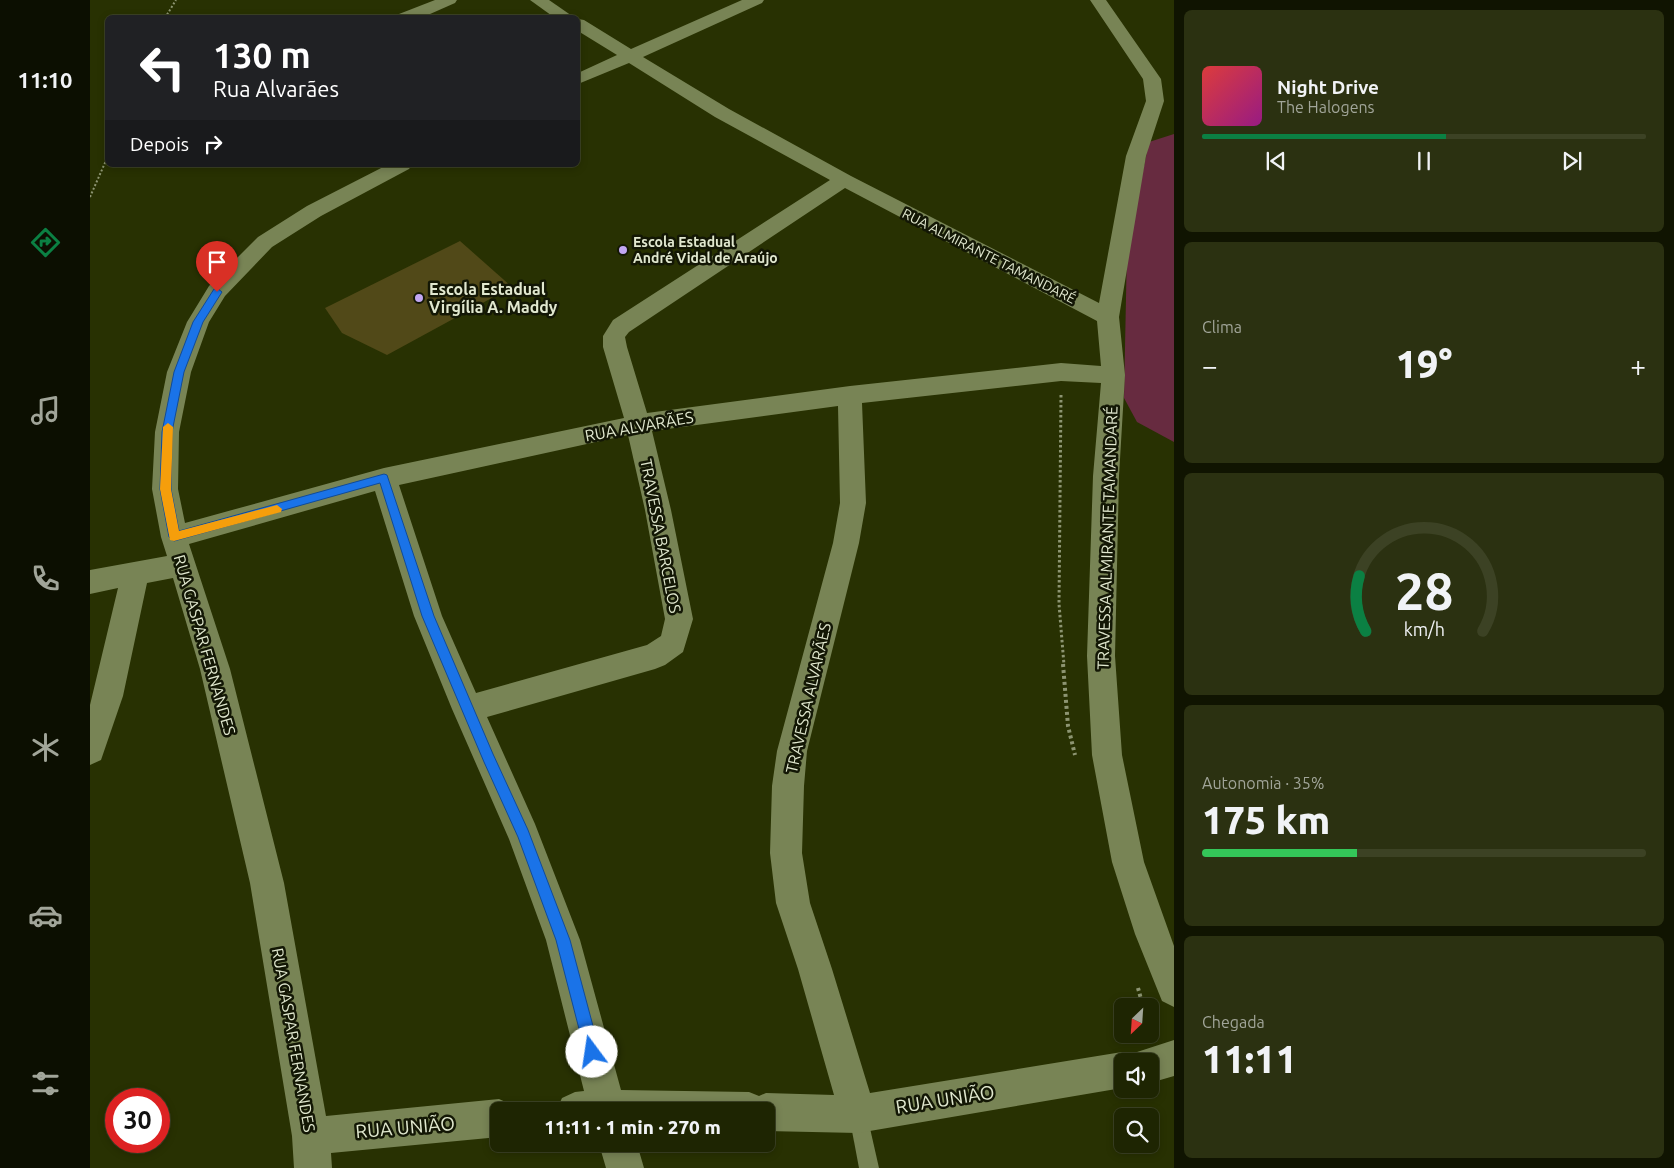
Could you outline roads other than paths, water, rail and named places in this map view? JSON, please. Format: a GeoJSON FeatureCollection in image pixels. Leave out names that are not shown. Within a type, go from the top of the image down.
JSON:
{"type":"FeatureCollection","features":[{"type":"Feature","properties":{"kind":"street"},"geometry":{"type":"LineString","coordinates":[[412,15],[449,0]]}},
{"type":"Feature","properties":{"kind":"street"},"geometry":{"type":"LineString","coordinates":[[538,0],[562,15]]}},
{"type":"Feature","properties":{"kind":"street"},"geometry":{"type":"LineString","coordinates":[[580,78],[756,0]]}},
{"type":"Feature","properties":{"kind":"street"},"geometry":{"type":"LineString","coordinates":[[1098,0],[1152,79],[1155,101],[1136,156],[1108,317]]}},
{"type":"Feature","properties":{"kind":"street","name":"RUA ALMIRANTE TAMANDARÉ"},"geometry":{"type":"LineString","coordinates":[[580,25],[722,113],[844,180],[1108,317]]}},
{"type":"Feature","properties":{"kind":"street","name":"RUA GASPAR FERNANDES"},"geometry":{"type":"LineString","coordinates":[[312,1152],[267,883],[216,669],[174,537],[165,489],[167,432],[179,372],[198,322],[217,292],[265,242],[314,210],[398,167]]}},
{"type":"Feature","properties":{"kind":"street","name":"TRAVESSA BARCELOS"},"geometry":{"type":"LineString","coordinates":[[467,708],[655,656],[673,643],[678,619],[658,510],[638,424],[615,347],[614,336],[621,326],[844,180]]}},
{"type":"Feature","properties":{"kind":"street","name":"TRAVESSA ALMIRANTE TAMANDARÉ"},"geometry":{"type":"LineString","coordinates":[[1108,317],[1113,375],[1106,476],[1101,646],[1107,754],[1128,862],[1152,934],[1174,989]]}},
{"type":"Feature","properties":{"kind":"street","name":"RUA ALVARÃES"},"geometry":{"type":"LineString","coordinates":[[174,537],[384,478],[638,424],[850,395],[1061,372],[1113,375]]}},
{"type":"Feature","properties":{"kind":"street","name":"TRAVESSA ALVARÃES"},"geometry":{"type":"LineString","coordinates":[[850,395],[853,503],[846,543],[792,751],[788,786],[786,853],[793,903],[816,969],[858,1114]]}},
{"type":"Feature","properties":{"kind":"street"},"geometry":{"type":"LineString","coordinates":[[384,478],[428,616],[524,835],[563,940],[595,1102]]}},
{"type":"Feature","properties":{"kind":"street"},"geometry":{"type":"LineString","coordinates":[[90,582],[182,565]]}},
{"type":"Feature","properties":{"kind":"street"},"geometry":{"type":"LineString","coordinates":[[90,750],[108,696],[135,574]]}},
{"type":"Feature","properties":{"kind":"street"},"geometry":{"type":"LineString","coordinates":[[1159,1062],[1174,1058]]}},
{"type":"Feature","properties":{"kind":"street","name":"RUA UNIÃO"},"geometry":{"type":"LineString","coordinates":[[775,1112],[858,1114],[1114,1071]]}},
{"type":"Feature","properties":{"kind":"street","name":"RUA UNIÃO"},"geometry":{"type":"LineString","coordinates":[[312,1152],[490,1120]]}},
{"type":"Feature","properties":{"kind":"street"},"geometry":{"type":"LineString","coordinates":[[620,1152],[625,1168]]}},
{"type":"Feature","properties":{"kind":"lane"},"geometry":{"type":"LineString","coordinates":[[858,1114],[868,1168]]}},
{"type":"Feature","properties":{"kind":"place","name":"Escola Estadual André Vidal de Araújo"},"geometry":{"type":"Point","coordinates":[623,250]}},
{"type":"Feature","properties":{"kind":"place","name":"Escola Estadual Virgília A. Maddy"},"geometry":{"type":"Point","coordinates":[419,298]}}]}
